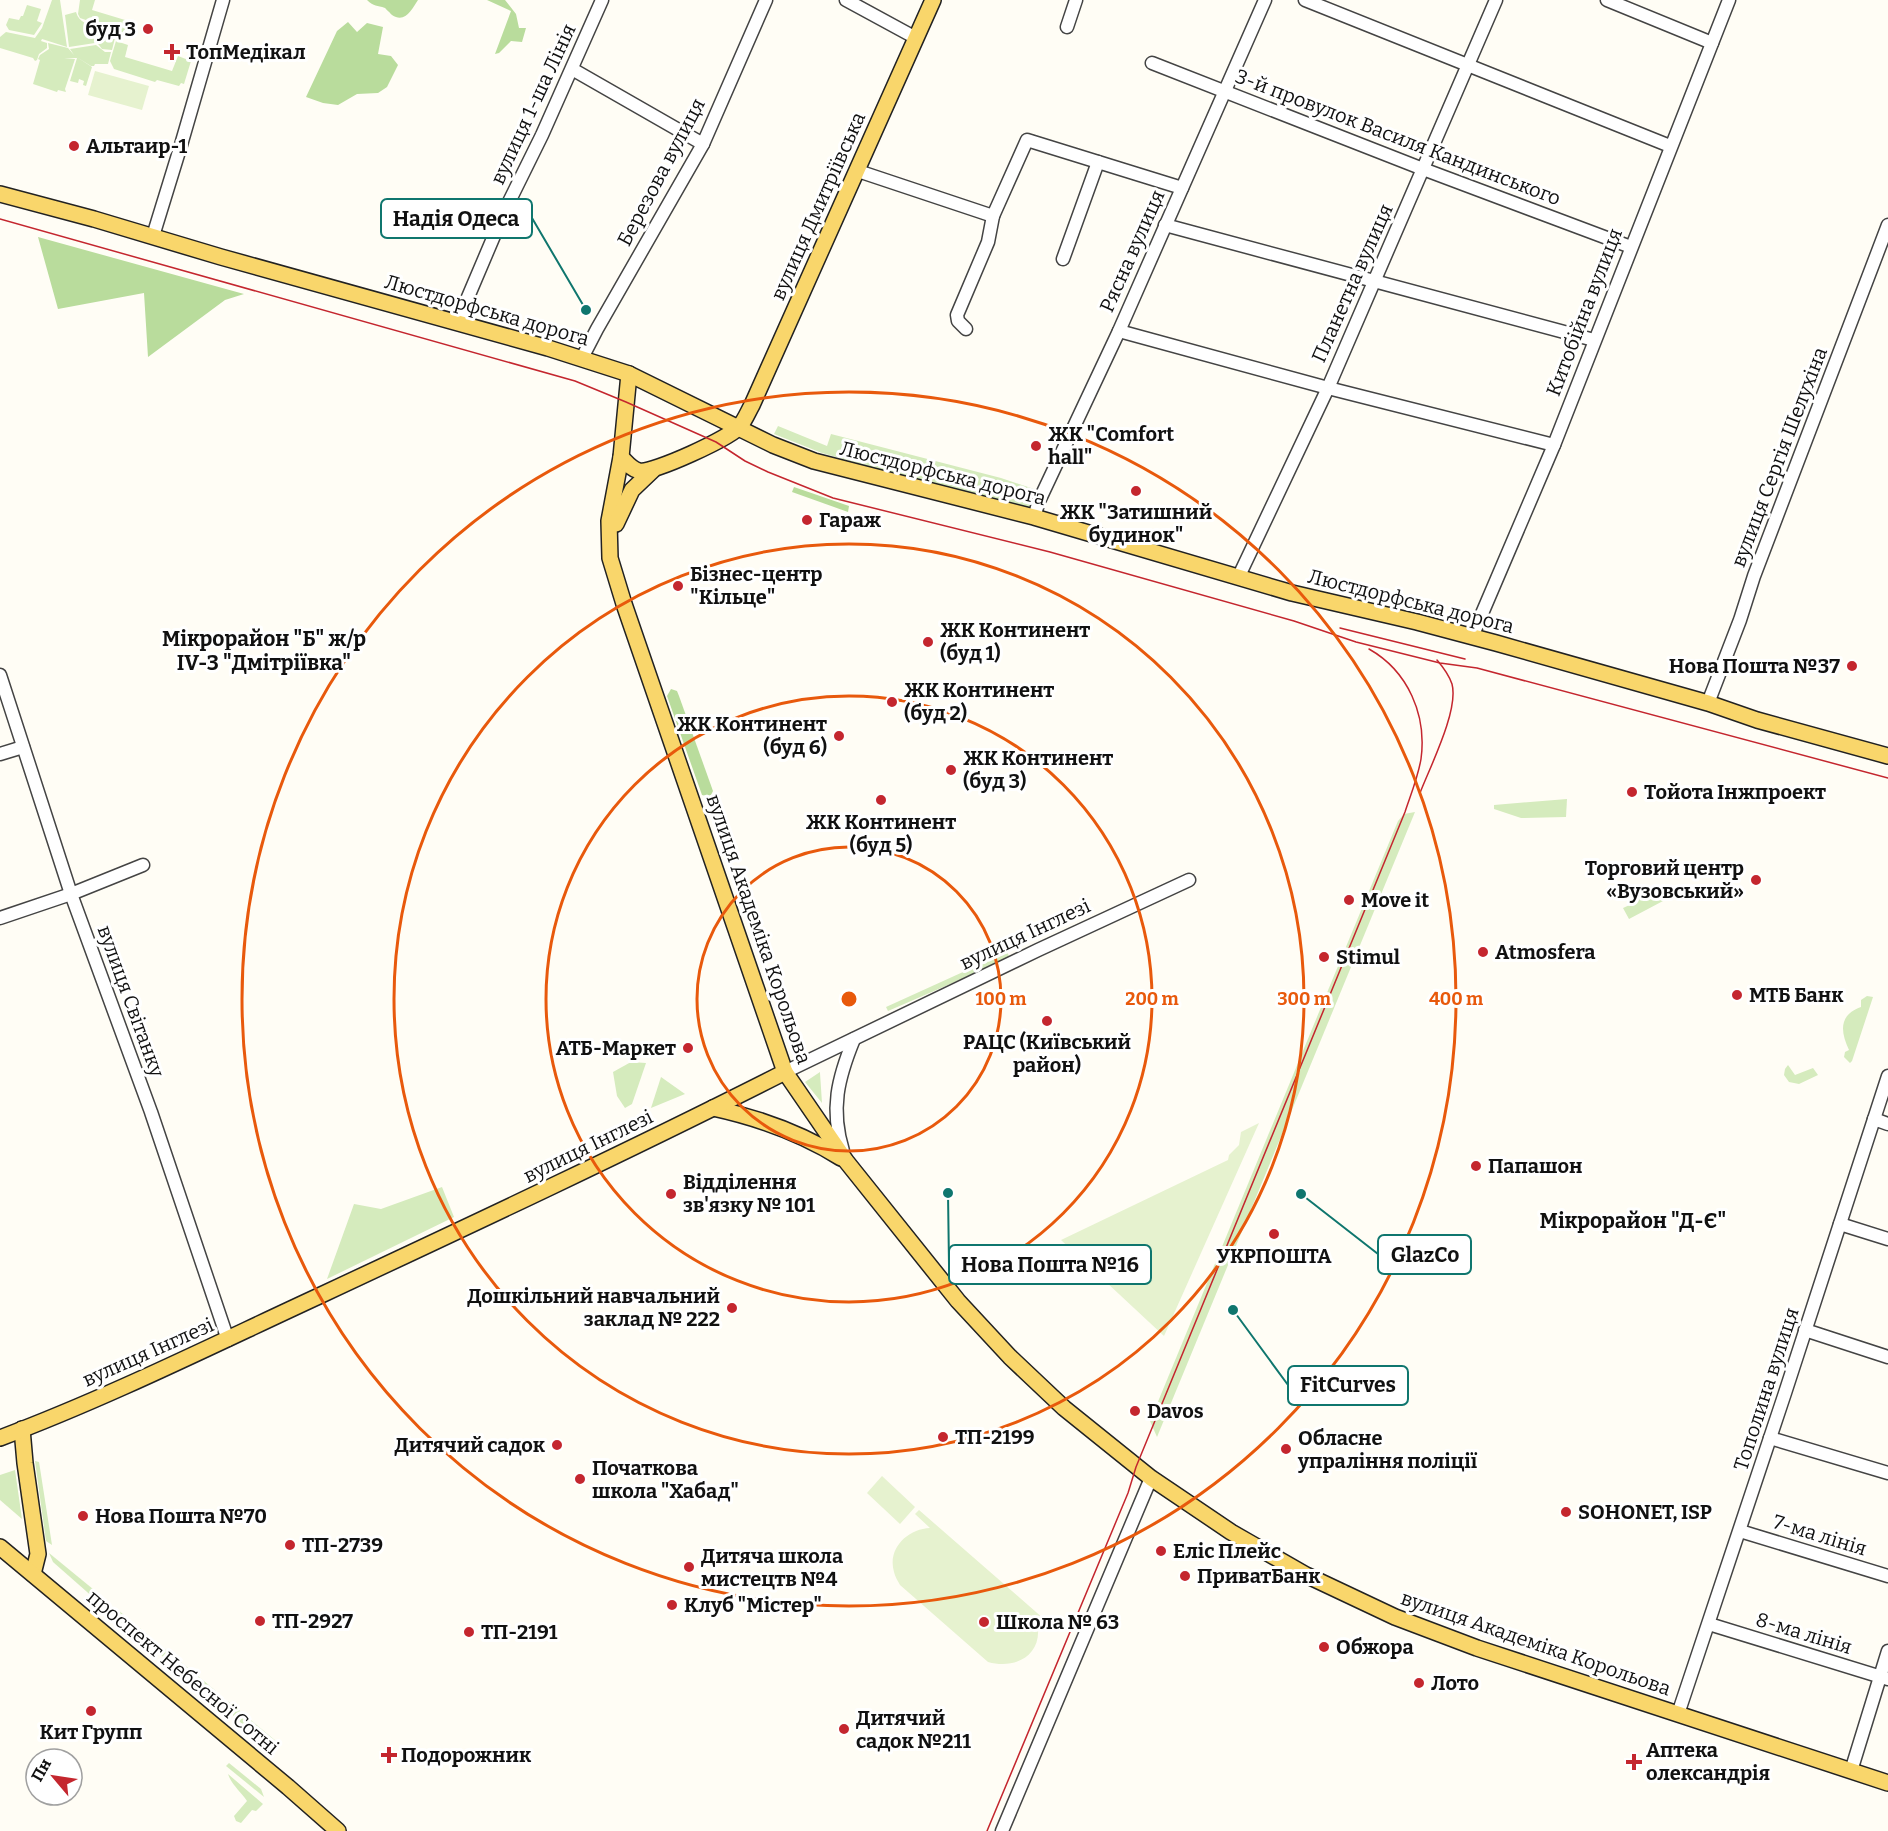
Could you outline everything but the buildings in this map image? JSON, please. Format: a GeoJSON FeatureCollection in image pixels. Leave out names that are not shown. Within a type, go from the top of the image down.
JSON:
{"type":"FeatureCollection","features":[{"type":"Feature","properties":{"kind":"main road","name":"вулиця Дмитріївська"},"geometry":{"type":"LineString","coordinates":[[740,427],[858,171],[933,0]]}},
{"type":"Feature","properties":{"kind":"main road","name":"Люстдорфська дорога"},"geometry":{"type":"LineString","coordinates":[[0,194],[582,358],[629,374],[773,445],[814,461],[1034,517],[1292,593],[1472,637],[1888,756]]}},
{"type":"Feature","properties":{"kind":"main road","name":"вулиця Академіка Корольова"},"geometry":{"type":"LineString","coordinates":[[629,374],[621,457],[609,521],[610,558],[785,1072],[846,1161],[958,1301],[1010,1357],[1064,1408],[1151,1478],[1231,1532],[1306,1575],[1395,1617],[1476,1648],[1888,1783]]}},
{"type":"Feature","properties":{"kind":"main road"},"geometry":{"type":"LineString","coordinates":[[621,457],[631,468],[641,472],[653,470],[716,442],[740,427]]}},
{"type":"Feature","properties":{"kind":"main road"},"geometry":{"type":"LineString","coordinates":[[609,544],[621,510],[632,489],[653,470]]}},
{"type":"Feature","properties":{"kind":"main road","name":"вулиця Інглезі"},"geometry":{"type":"LineString","coordinates":[[0,1438],[83,1405],[228,1340],[785,1072]]}},
{"type":"Feature","properties":{"kind":"main road"},"geometry":{"type":"LineString","coordinates":[[713,1108],[778,1125],[803,1136],[846,1161]]}},
{"type":"Feature","properties":{"kind":"main road"},"geometry":{"type":"LineString","coordinates":[[22,1429],[38,1554],[33,1574]]}},
{"type":"Feature","properties":{"kind":"main road","name":"проспект Небесної Сотні"},"geometry":{"type":"LineString","coordinates":[[0,1547],[338,1831]]}},
{"type":"Feature","properties":{"kind":"street"},"geometry":{"type":"LineString","coordinates":[[153,236],[223,0]]}},
{"type":"Feature","properties":{"kind":"street","name":"вулиця 1-ша Лінія"},"geometry":{"type":"LineString","coordinates":[[457,323],[505,210],[542,135],[602,0]]}},
{"type":"Feature","properties":{"kind":"street","name":"Березова вулиця"},"geometry":{"type":"LineString","coordinates":[[582,358],[703,144],[766,0]]}},
{"type":"Feature","properties":{"kind":"street"},"geometry":{"type":"LineString","coordinates":[[846,0],[916,38]]}},
{"type":"Feature","properties":{"kind":"street"},"geometry":{"type":"LineString","coordinates":[[1067,27],[1076,0]]}},
{"type":"Feature","properties":{"kind":"street","name":"Рясна вулиця"},"geometry":{"type":"LineString","coordinates":[[1034,517],[1039,501],[1119,331],[1265,0]]}},
{"type":"Feature","properties":{"kind":"street"},"geometry":{"type":"LineString","coordinates":[[1305,0],[1670,146]]}},
{"type":"Feature","properties":{"kind":"street","name":"Планетна вулиця"},"geometry":{"type":"LineString","coordinates":[[1238,578],[1328,388],[1496,0]]}},
{"type":"Feature","properties":{"kind":"street"},"geometry":{"type":"LineString","coordinates":[[1607,0],[1712,43]]}},
{"type":"Feature","properties":{"kind":"street","name":"Китобійна вулиця"},"geometry":{"type":"LineString","coordinates":[[1472,637],[1554,445],[1729,0]]}},
{"type":"Feature","properties":{"kind":"street","name":"3-й провулок Василя Кандинського"},"geometry":{"type":"LineString","coordinates":[[1152,63],[1631,247]]}},
{"type":"Feature","properties":{"kind":"street"},"geometry":{"type":"LineString","coordinates":[[572,69],[703,144]]}},
{"type":"Feature","properties":{"kind":"street"},"geometry":{"type":"LineString","coordinates":[[966,329],[958,321],[957,315],[988,242],[993,216],[1027,140],[1182,188]]}},
{"type":"Feature","properties":{"kind":"street"},"geometry":{"type":"LineString","coordinates":[[1063,259],[1098,162]]}},
{"type":"Feature","properties":{"kind":"street"},"geometry":{"type":"LineString","coordinates":[[858,171],[993,216]]}},
{"type":"Feature","properties":{"kind":"street"},"geometry":{"type":"LineString","coordinates":[[1165,225],[1594,340]]}},
{"type":"Feature","properties":{"kind":"street","name":"вулиця Сергія Шелухіна"},"geometry":{"type":"LineString","coordinates":[[1708,703],[1888,225]]}},
{"type":"Feature","properties":{"kind":"street"},"geometry":{"type":"LineString","coordinates":[[1119,331],[1328,388],[1554,445]]}},
{"type":"Feature","properties":{"kind":"street","name":"вулиця Світанку"},"geometry":{"type":"LineString","coordinates":[[0,675],[4,704],[23,747],[71,894],[151,1112],[228,1340]]}},
{"type":"Feature","properties":{"kind":"street"},"geometry":{"type":"LineString","coordinates":[[0,754],[23,747]]}},
{"type":"Feature","properties":{"kind":"street"},"geometry":{"type":"LineString","coordinates":[[0,918],[71,894],[143,865]]}},
{"type":"Feature","properties":{"kind":"street","name":"вулиця Інглезі"},"geometry":{"type":"LineString","coordinates":[[785,1072],[1189,880]]}},
{"type":"Feature","properties":{"kind":"street"},"geometry":{"type":"LineString","coordinates":[[846,1161],[839,1137],[836,1115],[837,1096],[843,1066],[854,1039]]}},
{"type":"Feature","properties":{"kind":"street","name":"Тополина вулиця"},"geometry":{"type":"LineString","coordinates":[[1678,1714],[1888,1076]]}},
{"type":"Feature","properties":{"kind":"street"},"geometry":{"type":"LineString","coordinates":[[1874,1119],[1888,1124]]}},
{"type":"Feature","properties":{"kind":"street"},"geometry":{"type":"LineString","coordinates":[[1840,1224],[1888,1239]]}},
{"type":"Feature","properties":{"kind":"street"},"geometry":{"type":"LineString","coordinates":[[1805,1330],[1888,1357]]}},
{"type":"Feature","properties":{"kind":"street"},"geometry":{"type":"LineString","coordinates":[[1770,1438],[1888,1473]]}},
{"type":"Feature","properties":{"kind":"street"},"geometry":{"type":"LineString","coordinates":[[1002,1831],[1151,1478]]}},
{"type":"Feature","properties":{"kind":"street","name":"7-ма лінія"},"geometry":{"type":"LineString","coordinates":[[1740,1531],[1888,1576]]}},
{"type":"Feature","properties":{"kind":"street","name":"8-ма лінія"},"geometry":{"type":"LineString","coordinates":[[1709,1624],[1884,1677]]}},
{"type":"Feature","properties":{"kind":"street"},"geometry":{"type":"LineString","coordinates":[[1851,1771],[1884,1677],[1888,1651]]}},
{"type":"Feature","properties":{"kind":"green space"},"geometry":{"type":"Polygon","coordinates":[[[52,0],[60,0],[67,47],[42,39],[41,41],[47,43],[47,48],[39,54],[35,61],[33,58],[0,48],[0,37],[6,32],[35,38],[42,28],[52,0]]]}},
{"type":"Feature","properties":{"kind":"green space"},"geometry":{"type":"Polygon","coordinates":[[[80,0],[95,0],[92,10],[135,23],[130,38],[80,18],[78,14],[80,0]]]}},
{"type":"Feature","properties":{"kind":"green space"},"geometry":{"type":"Polygon","coordinates":[[[367,0],[418,0],[411,11],[401,18],[367,0]]]}},
{"type":"Feature","properties":{"kind":"green space"},"geometry":{"type":"Polygon","coordinates":[[[487,0],[505,0],[516,14],[519,28],[526,28],[522,42],[511,41],[495,54],[511,11],[487,0]]]}},
{"type":"Feature","properties":{"kind":"green space"},"geometry":{"type":"Polygon","coordinates":[[[27,5],[41,9],[37,21],[42,23],[34,35],[9,30],[6,25],[9,18],[19,20],[27,5]]]}},
{"type":"Feature","properties":{"kind":"green space"},"geometry":{"type":"Polygon","coordinates":[[[76,12],[82,21],[97,27],[93,34],[95,43],[69,47],[65,15],[76,12]]]}},
{"type":"Feature","properties":{"kind":"green space"},"geometry":{"type":"Polygon","coordinates":[[[348,22],[357,32],[367,23],[383,27],[378,54],[391,56],[398,65],[387,87],[378,93],[357,94],[338,105],[306,97],[337,31],[348,22]]]}},
{"type":"Feature","properties":{"kind":"green space"},"geometry":{"type":"Polygon","coordinates":[[[99,27],[114,33],[112,50],[102,49],[95,40],[96,30],[99,27]]]}},
{"type":"Feature","properties":{"kind":"green space"},"geometry":{"type":"Polygon","coordinates":[[[116,41],[128,45],[125,57],[172,71],[178,56],[191,61],[184,84],[181,83],[179,86],[157,80],[155,82],[114,69],[110,61],[116,41]]]}},
{"type":"Feature","properties":{"kind":"green space"},"geometry":{"type":"Polygon","coordinates":[[[48,43],[68,48],[74,55],[70,49],[96,45],[105,52],[111,52],[108,64],[95,64],[94,66],[75,56],[92,67],[86,86],[83,85],[84,81],[79,79],[78,83],[70,81],[77,58],[64,58],[75,59],[66,92],[58,90],[57,92],[33,84],[40,60],[38,59],[49,49],[48,43]]]}},
{"type":"Feature","properties":{"kind":"green space"},"geometry":{"type":"Polygon","coordinates":[[[95,71],[149,86],[142,110],[88,95],[95,71]]]}},
{"type":"Feature","properties":{"kind":"green space"},"geometry":{"type":"Polygon","coordinates":[[[38,237],[244,294],[225,300],[148,357],[144,293],[58,309],[38,237]]]}},
{"type":"Feature","properties":{"kind":"green space"},"geometry":{"type":"Polygon","coordinates":[[[778,426],[827,446],[831,434],[1001,478],[1034,489],[1029,512],[822,453],[774,434],[778,426]]]}},
{"type":"Feature","properties":{"kind":"green space"},"geometry":{"type":"Polygon","coordinates":[[[794,487],[849,506],[848,512],[792,492],[794,487]]]}},
{"type":"Feature","properties":{"kind":"green space"},"geometry":{"type":"Polygon","coordinates":[[[671,689],[677,691],[679,696],[713,791],[710,797],[702,795],[667,696],[671,689]]]}},
{"type":"Feature","properties":{"kind":"green space"},"geometry":{"type":"Polygon","coordinates":[[[1567,799],[1566,817],[1521,818],[1494,809],[1494,805],[1567,799]]]}},
{"type":"Feature","properties":{"kind":"green space"},"geometry":{"type":"Polygon","coordinates":[[[1415,812],[1157,1437],[1150,1421],[1398,821],[1404,814],[1415,812]]]}},
{"type":"Feature","properties":{"kind":"green space"},"geometry":{"type":"Polygon","coordinates":[[[1655,886],[1663,901],[1629,919],[1623,908],[1634,903],[1632,899],[1655,886]]]}},
{"type":"Feature","properties":{"kind":"green space"},"geometry":{"type":"Polygon","coordinates":[[[1007,952],[1010,958],[888,1011],[886,1007],[1007,952]]]}},
{"type":"Feature","properties":{"kind":"green space"},"geometry":{"type":"Polygon","coordinates":[[[1867,996],[1873,997],[1850,1063],[1844,1057],[1845,1052],[1849,1050],[1843,1024],[1849,1014],[1861,1007],[1861,1000],[1867,996]]]}},
{"type":"Feature","properties":{"kind":"green space"},"geometry":{"type":"Polygon","coordinates":[[[631,1062],[646,1063],[632,1104],[625,1108],[617,1096],[613,1072],[631,1062]]]}},
{"type":"Feature","properties":{"kind":"green space"},"geometry":{"type":"Polygon","coordinates":[[[1788,1065],[1795,1075],[1813,1068],[1818,1075],[1799,1084],[1789,1082],[1784,1075],[1788,1065]]]}},
{"type":"Feature","properties":{"kind":"green space"},"geometry":{"type":"Polygon","coordinates":[[[820,1073],[822,1103],[805,1082],[820,1073]]]}},
{"type":"Feature","properties":{"kind":"green space"},"geometry":{"type":"Polygon","coordinates":[[[661,1077],[685,1094],[651,1108],[661,1077]]]}},
{"type":"Feature","properties":{"kind":"green space"},"geometry":{"type":"Polygon","coordinates":[[[1259,1123],[1164,1336],[1061,1240],[1228,1160],[1229,1155],[1239,1145],[1241,1132],[1259,1123]]]}},
{"type":"Feature","properties":{"kind":"green space"},"geometry":{"type":"Polygon","coordinates":[[[442,1187],[454,1217],[327,1279],[354,1204],[381,1209],[442,1187]]]}},
{"type":"Feature","properties":{"kind":"green space"},"geometry":{"type":"Polygon","coordinates":[[[35,1461],[39,1462],[52,1545],[46,1541],[35,1461]]]}},
{"type":"Feature","properties":{"kind":"green space"},"geometry":{"type":"Polygon","coordinates":[[[15,1470],[22,1519],[0,1500],[0,1475],[15,1470]]]}},
{"type":"Feature","properties":{"kind":"green space"},"geometry":{"type":"Polygon","coordinates":[[[882,1476],[915,1507],[900,1524],[867,1493],[882,1476]]]}},
{"type":"Feature","properties":{"kind":"green space"},"geometry":{"type":"Polygon","coordinates":[[[919,1510],[1044,1619],[1040,1623],[1037,1622],[1036,1643],[1026,1657],[1009,1664],[988,1662],[900,1585],[894,1574],[893,1563],[897,1548],[907,1536],[930,1528],[915,1514],[919,1510]]]}},
{"type":"Feature","properties":{"kind":"green space"},"geometry":{"type":"Polygon","coordinates":[[[49,1553],[110,1603],[107,1607],[53,1562],[49,1553]]]}},
{"type":"Feature","properties":{"kind":"green space"},"geometry":{"type":"Polygon","coordinates":[[[118,1610],[216,1691],[211,1695],[208,1694],[116,1618],[118,1610]]]}},
{"type":"Feature","properties":{"kind":"green space"},"geometry":{"type":"Polygon","coordinates":[[[228,1701],[276,1741],[275,1743],[238,1720],[228,1707],[228,1701]]]}},
{"type":"Feature","properties":{"kind":"green space"},"geometry":{"type":"Polygon","coordinates":[[[229,1763],[261,1789],[264,1797],[226,1766],[229,1763]]]}},
{"type":"Feature","properties":{"kind":"green space"},"geometry":{"type":"Polygon","coordinates":[[[228,1774],[263,1804],[256,1811],[252,1810],[241,1823],[236,1821],[234,1816],[247,1801],[228,1774]]]}},
{"type":"Feature","properties":{"kind":"tram line"},"geometry":{"type":"LineString","coordinates":[[0,219],[575,381],[716,442],[745,461],[768,472],[833,498],[1050,552],[1294,621],[1356,642],[1440,663],[1477,668],[1888,778]]}},
{"type":"Feature","properties":{"kind":"tram line"},"geometry":{"type":"LineString","coordinates":[[1340,628],[1465,659]]}},
{"type":"Feature","properties":{"kind":"tram line"},"geometry":{"type":"LineString","coordinates":[[987,1831],[1128,1493],[1136,1467],[1414,786],[1421,759],[1422,743],[1417,711],[1412,696],[1394,669],[1369,649]]}},
{"type":"Feature","properties":{"kind":"tram line"},"geometry":{"type":"LineString","coordinates":[[1420,793],[1448,723],[1453,695],[1449,677],[1437,660]]}},
{"type":"Feature","properties":{"kind":"place","name":"буд 3"},"geometry":{"type":"Point","coordinates":[148,29]}},
{"type":"Feature","properties":{"kind":"place","name":"ТопМедікал"},"geometry":{"type":"Point","coordinates":[172,52]}},
{"type":"Feature","properties":{"kind":"place","name":"Альтаир-1"},"geometry":{"type":"Point","coordinates":[74,146]}},
{"type":"Feature","properties":{"kind":"place","name":"Надія Одеса"},"geometry":{"type":"Point","coordinates":[586,310]}},
{"type":"Feature","properties":{"kind":"place","name":"ЖК \"Comfort hall\""},"geometry":{"type":"Point","coordinates":[1036,446]}},
{"type":"Feature","properties":{"kind":"place","name":"ЖК \"Затишний будинок\""},"geometry":{"type":"Point","coordinates":[1136,491]}},
{"type":"Feature","properties":{"kind":"place","name":"Гараж"},"geometry":{"type":"Point","coordinates":[807,520]}},
{"type":"Feature","properties":{"kind":"place","name":"Бізнес-центр \"Кільце\""},"geometry":{"type":"Point","coordinates":[678,586]}},
{"type":"Feature","properties":{"kind":"place","name":"ЖК Континент (буд 1)"},"geometry":{"type":"Point","coordinates":[928,642]}},
{"type":"Feature","properties":{"kind":"place","name":"Нова Пошта №37"},"geometry":{"type":"Point","coordinates":[1852,666]}},
{"type":"Feature","properties":{"kind":"place","name":"ЖК Континент (буд 2)"},"geometry":{"type":"Point","coordinates":[892,702]}},
{"type":"Feature","properties":{"kind":"place","name":"ЖК Континент (буд 6)"},"geometry":{"type":"Point","coordinates":[839,736]}},
{"type":"Feature","properties":{"kind":"place","name":"ЖК Континент (буд 3)"},"geometry":{"type":"Point","coordinates":[951,770]}},
{"type":"Feature","properties":{"kind":"place","name":"Тойота Інжпроект"},"geometry":{"type":"Point","coordinates":[1632,792]}},
{"type":"Feature","properties":{"kind":"place","name":"ЖК Континент (буд 5)"},"geometry":{"type":"Point","coordinates":[881,800]}},
{"type":"Feature","properties":{"kind":"place","name":"Торговий центр «Вузовський»"},"geometry":{"type":"Point","coordinates":[1756,880]}},
{"type":"Feature","properties":{"kind":"place","name":"Move it"},"geometry":{"type":"Point","coordinates":[1349,900]}},
{"type":"Feature","properties":{"kind":"place","name":"Atmosfera"},"geometry":{"type":"Point","coordinates":[1483,952]}},
{"type":"Feature","properties":{"kind":"place","name":"Stimul"},"geometry":{"type":"Point","coordinates":[1324,957]}},
{"type":"Feature","properties":{"kind":"place","name":"МТБ Банк"},"geometry":{"type":"Point","coordinates":[1737,995]}},
{"type":"Feature","properties":{"kind":"place","name":"РАЦС (Київський район)"},"geometry":{"type":"Point","coordinates":[1047,1021]}},
{"type":"Feature","properties":{"kind":"place","name":"АТБ-Маркет"},"geometry":{"type":"Point","coordinates":[688,1048]}},
{"type":"Feature","properties":{"kind":"place","name":"Папашон"},"geometry":{"type":"Point","coordinates":[1476,1166]}},
{"type":"Feature","properties":{"kind":"place","name":"Нова Пошта №16"},"geometry":{"type":"Point","coordinates":[948,1193]}},
{"type":"Feature","properties":{"kind":"place","name":"Відділення зв'язку № 101"},"geometry":{"type":"Point","coordinates":[671,1194]}},
{"type":"Feature","properties":{"kind":"place","name":"GlazCo"},"geometry":{"type":"Point","coordinates":[1301,1194]}},
{"type":"Feature","properties":{"kind":"place","name":"УКРПОШТА"},"geometry":{"type":"Point","coordinates":[1274,1234]}},
{"type":"Feature","properties":{"kind":"place","name":"Дошкільний навчальний заклад № 222"},"geometry":{"type":"Point","coordinates":[732,1308]}},
{"type":"Feature","properties":{"kind":"place","name":"FitCurves"},"geometry":{"type":"Point","coordinates":[1233,1310]}},
{"type":"Feature","properties":{"kind":"place","name":"Davos"},"geometry":{"type":"Point","coordinates":[1135,1411]}},
{"type":"Feature","properties":{"kind":"place","name":"ТП-2199"},"geometry":{"type":"Point","coordinates":[943,1437]}},
{"type":"Feature","properties":{"kind":"place","name":"Дитячий садок"},"geometry":{"type":"Point","coordinates":[557,1445]}},
{"type":"Feature","properties":{"kind":"place","name":"Обласне упраління поліції"},"geometry":{"type":"Point","coordinates":[1286,1449]}},
{"type":"Feature","properties":{"kind":"place","name":"Початкова школа \"Хабад\""},"geometry":{"type":"Point","coordinates":[580,1479]}},
{"type":"Feature","properties":{"kind":"place","name":"SOHONET, ISP"},"geometry":{"type":"Point","coordinates":[1566,1512]}},
{"type":"Feature","properties":{"kind":"place","name":"Нова Пошта №70"},"geometry":{"type":"Point","coordinates":[83,1516]}},
{"type":"Feature","properties":{"kind":"place","name":"ТП-2739"},"geometry":{"type":"Point","coordinates":[290,1545]}},
{"type":"Feature","properties":{"kind":"place","name":"Еліс Плейс"},"geometry":{"type":"Point","coordinates":[1161,1551]}},
{"type":"Feature","properties":{"kind":"place","name":"Дитяча школа мистецтв №4"},"geometry":{"type":"Point","coordinates":[689,1567]}},
{"type":"Feature","properties":{"kind":"place","name":"ПриватБанк"},"geometry":{"type":"Point","coordinates":[1185,1576]}},
{"type":"Feature","properties":{"kind":"place","name":"Клуб \"Містер\""},"geometry":{"type":"Point","coordinates":[672,1605]}},
{"type":"Feature","properties":{"kind":"place","name":"ТП-2927"},"geometry":{"type":"Point","coordinates":[260,1621]}},
{"type":"Feature","properties":{"kind":"place","name":"Школа № 63"},"geometry":{"type":"Point","coordinates":[984,1622]}},
{"type":"Feature","properties":{"kind":"place","name":"ТП-2191"},"geometry":{"type":"Point","coordinates":[469,1632]}},
{"type":"Feature","properties":{"kind":"place","name":"Обжора"},"geometry":{"type":"Point","coordinates":[1324,1647]}},
{"type":"Feature","properties":{"kind":"place","name":"Лото"},"geometry":{"type":"Point","coordinates":[1419,1683]}},
{"type":"Feature","properties":{"kind":"place","name":"Кит Групп"},"geometry":{"type":"Point","coordinates":[91,1711]}},
{"type":"Feature","properties":{"kind":"place","name":"Дитячий садок №211"},"geometry":{"type":"Point","coordinates":[844,1729]}},
{"type":"Feature","properties":{"kind":"place","name":"Подорожник"},"geometry":{"type":"Point","coordinates":[389,1755]}},
{"type":"Feature","properties":{"kind":"place","name":"Аптека олександрія"},"geometry":{"type":"Point","coordinates":[1634,1762]}},
{"type":"Feature","properties":{"kind":"district","name":"Мікрорайон \"Б\" ж/р IV-3 \"Дмітріївка\""},"geometry":{"type":"Point","coordinates":[264,651]}},
{"type":"Feature","properties":{"kind":"district","name":"Мікрорайон \"Д-Є\""},"geometry":{"type":"Point","coordinates":[1633,1221]}}]}
